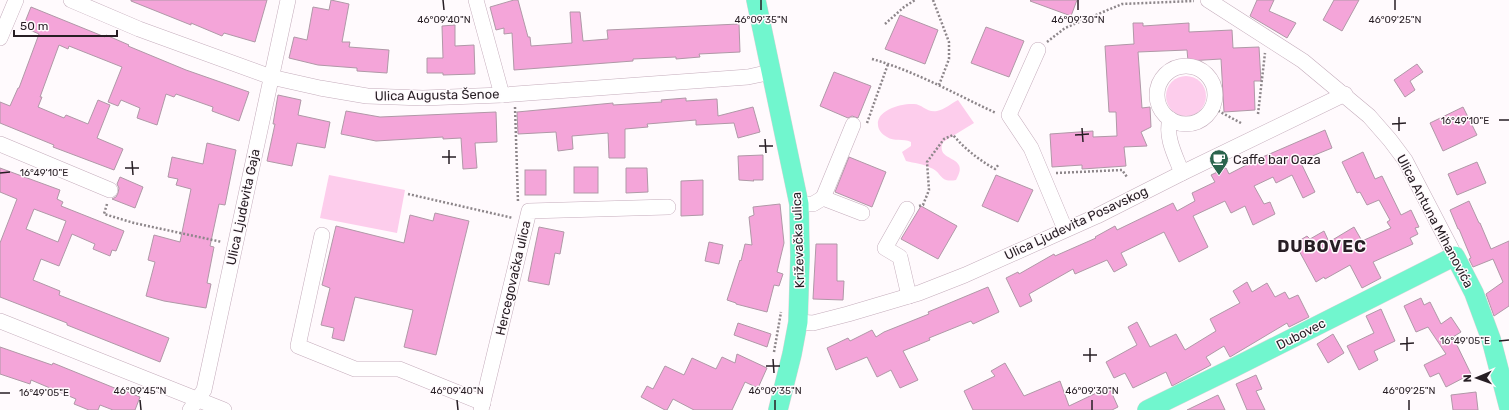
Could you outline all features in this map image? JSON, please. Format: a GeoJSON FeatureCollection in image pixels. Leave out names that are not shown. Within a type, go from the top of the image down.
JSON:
{"type":"FeatureCollection","features":[{"type":"Feature","properties":{"kind":"main road","name":"Križevačka ulica"},"geometry":{"type":"LineString","coordinates":[[756,0],[799,204],[800,256],[798,322],[792,354],[778,410]]}},
{"type":"Feature","properties":{"kind":"main road","name":"Ulica Antuna Mihanovića"},"geometry":{"type":"LineString","coordinates":[[1454,256],[1474,293],[1491,338],[1509,408]]}},
{"type":"Feature","properties":{"kind":"main road","name":"Dubovec"},"geometry":{"type":"LineString","coordinates":[[1147,410],[1454,256]]}},
{"type":"Feature","properties":{"kind":"street"},"geometry":{"type":"LineString","coordinates":[[0,38],[16,0]]}},
{"type":"Feature","properties":{"kind":"street","name":"Ulica Augusta Šenoe"},"geometry":{"type":"LineString","coordinates":[[71,0],[139,29],[271,77],[320,88],[367,96],[422,98],[508,94],[748,77],[771,72]]}},
{"type":"Feature","properties":{"kind":"street","name":"Ulica Ljudevita Gaja"},"geometry":{"type":"LineString","coordinates":[[193,405],[204,390],[288,0]]}},
{"type":"Feature","properties":{"kind":"street"},"geometry":{"type":"LineString","coordinates":[[476,0],[508,94]]}},
{"type":"Feature","properties":{"kind":"street","name":"Ulica Antuna Mihanovića"},"geometry":{"type":"LineString","coordinates":[[1208,0],[1303,61],[1370,116],[1405,160],[1454,256]]}},
{"type":"Feature","properties":{"kind":"street"},"geometry":{"type":"LineString","coordinates":[[1038,50],[1009,115],[1031,148],[1065,229]]}},
{"type":"Feature","properties":{"kind":"street"},"geometry":{"type":"LineString","coordinates":[[1180,66],[1190,66],[1199,69],[1207,75],[1212,83],[1214,102],[1211,107],[1204,117],[1189,124],[1180,123],[1170,119],[1161,109],[1158,101],[1157,93],[1159,84],[1164,76],[1171,70],[1180,66]]}},
{"type":"Feature","properties":{"kind":"street","name":"Ulica Ljudevita Posavskog"},"geometry":{"type":"LineString","coordinates":[[798,322],[813,322],[909,296],[965,275],[1097,216],[1344,94]]}},
{"type":"Feature","properties":{"kind":"street"},"geometry":{"type":"LineString","coordinates":[[1170,119],[1168,128],[1171,146],[1182,173]]}},
{"type":"Feature","properties":{"kind":"street"},"geometry":{"type":"LineString","coordinates":[[799,204],[813,204],[823,198],[853,125]]}},
{"type":"Feature","properties":{"kind":"street"},"geometry":{"type":"LineString","coordinates":[[0,144],[110,190]]}},
{"type":"Feature","properties":{"kind":"street"},"geometry":{"type":"LineString","coordinates":[[823,198],[862,213]]}},
{"type":"Feature","properties":{"kind":"street","name":"Hercegovačka ulica"},"geometry":{"type":"LineString","coordinates":[[482,407],[529,211],[668,206]]}},
{"type":"Feature","properties":{"kind":"street"},"geometry":{"type":"LineString","coordinates":[[907,209],[885,248],[900,257],[909,296]]}},
{"type":"Feature","properties":{"kind":"street"},"geometry":{"type":"LineString","coordinates":[[322,235],[298,346],[355,369],[399,369],[482,407]]}},
{"type":"Feature","properties":{"kind":"street"},"geometry":{"type":"LineString","coordinates":[[0,321],[193,405],[224,410]]}},
{"type":"Feature","properties":{"kind":"path"},"geometry":{"type":"LineString","coordinates":[[885,24],[904,7],[915,0]]}},
{"type":"Feature","properties":{"kind":"path"},"geometry":{"type":"LineString","coordinates":[[933,0],[949,42],[948,59],[939,85]]}},
{"type":"Feature","properties":{"kind":"path"},"geometry":{"type":"LineString","coordinates":[[1121,0],[1122,4]]}},
{"type":"Feature","properties":{"kind":"path"},"geometry":{"type":"LineString","coordinates":[[1038,50],[1065,28],[1122,4],[1197,0]]}},
{"type":"Feature","properties":{"kind":"path"},"geometry":{"type":"LineString","coordinates":[[1258,114],[1266,47]]}},
{"type":"Feature","properties":{"kind":"path"},"geometry":{"type":"LineString","coordinates":[[872,59],[939,85],[1004,117],[1009,115]]}},
{"type":"Feature","properties":{"kind":"path"},"geometry":{"type":"LineString","coordinates":[[853,125],[865,129],[888,64]]}},
{"type":"Feature","properties":{"kind":"path"},"geometry":{"type":"LineString","coordinates":[[508,94],[518,207],[529,211]]}},
{"type":"Feature","properties":{"kind":"path"},"geometry":{"type":"LineString","coordinates":[[1211,107],[1241,123]]}},
{"type":"Feature","properties":{"kind":"path"},"geometry":{"type":"LineString","coordinates":[[907,209],[923,205],[929,190],[927,162],[944,139],[953,134],[961,144],[984,163],[995,169],[999,164]]}},
{"type":"Feature","properties":{"kind":"path"},"geometry":{"type":"LineString","coordinates":[[1042,174],[1122,170],[1127,178]]}},
{"type":"Feature","properties":{"kind":"path"},"geometry":{"type":"LineString","coordinates":[[110,190],[104,214],[134,223],[235,245]]}},
{"type":"Feature","properties":{"kind":"path"},"geometry":{"type":"LineString","coordinates":[[408,194],[513,218]]}},
{"type":"Feature","properties":{"kind":"path"},"geometry":{"type":"LineString","coordinates":[[774,358],[781,309]]}},
{"type":"Feature","properties":{"kind":"shaded area"},"geometry":{"type":"Polygon","coordinates":[[[1190,76],[1197,79],[1203,85],[1206,96],[1205,104],[1197,113],[1190,116],[1182,116],[1175,113],[1167,104],[1166,92],[1169,85],[1178,77],[1190,76]]]}},
{"type":"Feature","properties":{"kind":"shaded area"},"geometry":{"type":"Polygon","coordinates":[[[958,100],[974,123],[943,142],[943,153],[957,162],[959,166],[960,172],[956,180],[951,181],[944,179],[935,170],[906,161],[902,152],[911,146],[911,142],[896,140],[885,136],[879,129],[878,120],[881,115],[891,108],[909,104],[917,104],[927,110],[937,111],[958,100]]]}},
{"type":"Feature","properties":{"kind":"shaded area"},"geometry":{"type":"Polygon","coordinates":[[[329,175],[405,190],[397,233],[320,218],[329,175]]]}},
{"type":"Feature","properties":{"kind":"building"},"geometry":{"type":"Polygon","coordinates":[[[131,0],[267,0],[255,42],[224,33],[222,36],[131,0]]]}},
{"type":"Feature","properties":{"kind":"building"},"geometry":{"type":"Polygon","coordinates":[[[331,0],[349,4],[342,42],[350,42],[349,47],[389,50],[387,73],[357,71],[357,68],[318,65],[289,58],[294,37],[307,40],[313,7],[329,10],[331,0]]]}},
{"type":"Feature","properties":{"kind":"building"},"geometry":{"type":"Polygon","coordinates":[[[518,0],[528,37],[530,37],[531,46],[572,43],[570,12],[580,12],[583,41],[608,39],[607,30],[739,24],[740,52],[699,54],[700,57],[676,59],[676,57],[633,59],[633,61],[514,70],[512,33],[504,34],[504,28],[496,30],[490,7],[518,0]]]}},
{"type":"Feature","properties":{"kind":"building"},"geometry":{"type":"Polygon","coordinates":[[[1077,0],[1071,16],[1030,1],[1077,0]]]}},
{"type":"Feature","properties":{"kind":"building"},"geometry":{"type":"Polygon","coordinates":[[[1257,0],[1274,0],[1269,11],[1296,23],[1287,38],[1250,16],[1257,0]]]}},
{"type":"Feature","properties":{"kind":"building"},"geometry":{"type":"Polygon","coordinates":[[[1334,0],[1359,0],[1342,31],[1323,20],[1334,0]]]}},
{"type":"Feature","properties":{"kind":"building"},"geometry":{"type":"Polygon","coordinates":[[[31,7],[105,37],[106,35],[129,45],[128,46],[186,70],[249,92],[239,121],[212,111],[213,107],[176,94],[174,97],[166,94],[157,125],[137,118],[140,108],[121,100],[118,106],[108,102],[122,67],[69,46],[68,49],[59,45],[40,97],[42,97],[38,107],[64,118],[66,115],[88,124],[98,100],[110,105],[97,138],[123,149],[114,170],[53,147],[54,145],[0,123],[0,102],[10,106],[19,88],[39,34],[23,27],[31,7]]]}},
{"type":"Feature","properties":{"kind":"building"},"geometry":{"type":"Polygon","coordinates":[[[900,15],[938,30],[925,64],[885,49],[900,15]]]}},
{"type":"Feature","properties":{"kind":"building"},"geometry":{"type":"Polygon","coordinates":[[[1133,23],[1143,23],[1143,26],[1189,23],[1189,32],[1232,30],[1233,48],[1259,47],[1261,81],[1254,81],[1255,110],[1224,112],[1221,59],[1188,61],[1187,50],[1138,52],[1142,108],[1150,107],[1151,127],[1141,132],[1147,146],[1124,147],[1126,166],[1082,169],[1082,165],[1052,167],[1050,134],[1093,131],[1093,137],[1117,136],[1116,112],[1109,112],[1105,46],[1134,44],[1133,23]]]}},
{"type":"Feature","properties":{"kind":"building"},"geometry":{"type":"Polygon","coordinates":[[[455,25],[455,46],[474,45],[475,74],[443,75],[443,73],[427,73],[427,58],[443,58],[442,26],[455,25]]]}},
{"type":"Feature","properties":{"kind":"building"},"geometry":{"type":"Polygon","coordinates":[[[986,27],[1024,41],[1009,77],[971,63],[986,27]]]}},
{"type":"Feature","properties":{"kind":"building"},"geometry":{"type":"Polygon","coordinates":[[[1417,64],[1423,72],[1410,81],[1415,90],[1405,97],[1394,80],[1417,64]]]}},
{"type":"Feature","properties":{"kind":"building"},"geometry":{"type":"Polygon","coordinates":[[[834,72],[871,86],[858,118],[852,116],[848,118],[820,106],[834,72]]]}},
{"type":"Feature","properties":{"kind":"building"},"geometry":{"type":"Polygon","coordinates":[[[278,95],[301,100],[298,115],[330,122],[325,148],[297,143],[292,166],[267,161],[275,124],[273,124],[278,95]]]}},
{"type":"Feature","properties":{"kind":"building"},"geometry":{"type":"Polygon","coordinates":[[[686,98],[686,101],[717,99],[718,116],[753,107],[760,132],[738,138],[734,123],[696,125],[696,120],[647,124],[648,127],[625,129],[625,158],[609,158],[608,133],[572,136],[573,149],[558,151],[556,132],[518,134],[517,112],[613,103],[613,105],[662,102],[661,100],[686,98]]]}},
{"type":"Feature","properties":{"kind":"building"},"geometry":{"type":"Polygon","coordinates":[[[1463,107],[1477,135],[1443,151],[1430,123],[1463,107]]]}},
{"type":"Feature","properties":{"kind":"building"},"geometry":{"type":"Polygon","coordinates":[[[346,111],[380,117],[496,112],[497,142],[475,143],[477,168],[463,169],[461,138],[443,139],[443,137],[376,141],[341,134],[346,111]]]}},
{"type":"Feature","properties":{"kind":"building"},"geometry":{"type":"Polygon","coordinates":[[[1325,130],[1332,148],[1300,161],[1315,192],[1303,198],[1292,175],[1276,183],[1273,177],[1254,186],[1264,204],[1270,202],[1275,214],[1253,225],[1245,206],[1231,213],[1225,201],[1193,216],[1208,247],[1179,262],[1164,232],[1121,253],[1127,265],[1114,272],[1107,260],[1075,274],[1073,269],[1029,294],[1032,301],[1020,307],[1006,278],[1018,272],[1019,274],[1054,254],[1055,256],[1096,238],[1095,237],[1115,226],[1117,230],[1173,203],[1177,211],[1195,201],[1192,193],[1215,182],[1211,175],[1226,168],[1229,174],[1258,159],[1325,130]]]}},
{"type":"Feature","properties":{"kind":"building"},"geometry":{"type":"Polygon","coordinates":[[[207,143],[236,150],[225,205],[219,204],[210,246],[214,247],[207,283],[211,284],[206,308],[164,301],[146,296],[155,262],[148,260],[154,235],[180,242],[191,189],[176,185],[178,179],[168,177],[172,157],[203,164],[207,143]]]}},
{"type":"Feature","properties":{"kind":"building"},"geometry":{"type":"Polygon","coordinates":[[[1363,152],[1375,179],[1382,176],[1401,215],[1411,210],[1419,227],[1415,228],[1418,234],[1410,238],[1413,244],[1373,262],[1381,278],[1362,288],[1350,265],[1325,279],[1324,277],[1316,282],[1297,247],[1301,247],[1297,242],[1307,236],[1310,239],[1324,231],[1329,242],[1354,227],[1362,241],[1391,228],[1387,222],[1390,220],[1379,200],[1367,205],[1360,192],[1357,193],[1342,162],[1363,152]]]}},
{"type":"Feature","properties":{"kind":"building"},"geometry":{"type":"Polygon","coordinates":[[[763,155],[763,180],[739,180],[738,156],[763,155]]]}},
{"type":"Feature","properties":{"kind":"building"},"geometry":{"type":"Polygon","coordinates":[[[849,157],[886,172],[872,207],[835,192],[849,157]]]}},
{"type":"Feature","properties":{"kind":"building"},"geometry":{"type":"Polygon","coordinates":[[[1477,162],[1486,183],[1457,195],[1448,174],[1477,162]]]}},
{"type":"Feature","properties":{"kind":"building"},"geometry":{"type":"Polygon","coordinates":[[[574,167],[598,167],[598,193],[574,193],[574,167]]]}},
{"type":"Feature","properties":{"kind":"building"},"geometry":{"type":"Polygon","coordinates":[[[0,168],[60,190],[57,199],[63,202],[61,206],[124,231],[116,251],[112,250],[110,256],[93,249],[95,244],[72,234],[59,266],[41,259],[33,280],[60,291],[59,295],[169,338],[160,362],[0,297],[0,243],[17,199],[0,192],[0,168]],[[34,209],[26,229],[58,242],[66,221],[34,209]]]}},
{"type":"Feature","properties":{"kind":"building"},"geometry":{"type":"Polygon","coordinates":[[[626,168],[647,168],[648,192],[626,193],[626,168]]]}},
{"type":"Feature","properties":{"kind":"building"},"geometry":{"type":"Polygon","coordinates":[[[525,170],[546,170],[546,195],[525,195],[525,170]]]}},
{"type":"Feature","properties":{"kind":"building"},"geometry":{"type":"Polygon","coordinates":[[[996,175],[1033,190],[1018,222],[982,206],[996,175]]]}},
{"type":"Feature","properties":{"kind":"building"},"geometry":{"type":"Polygon","coordinates":[[[120,177],[143,187],[135,208],[112,199],[116,197],[118,193],[119,188],[117,184],[120,177]]]}},
{"type":"Feature","properties":{"kind":"building"},"geometry":{"type":"Polygon","coordinates":[[[703,180],[703,215],[681,216],[681,181],[703,180]]]}},
{"type":"Feature","properties":{"kind":"building"},"geometry":{"type":"Polygon","coordinates":[[[1469,201],[1491,249],[1509,241],[1509,306],[1494,316],[1486,294],[1503,282],[1493,259],[1473,267],[1469,259],[1471,258],[1450,210],[1469,201]]]}},
{"type":"Feature","properties":{"kind":"building"},"geometry":{"type":"Polygon","coordinates":[[[780,204],[784,243],[777,272],[783,274],[779,286],[774,285],[767,312],[736,304],[727,300],[740,260],[741,261],[745,244],[752,245],[749,217],[754,215],[753,207],[780,204]]]}},
{"type":"Feature","properties":{"kind":"building"},"geometry":{"type":"Polygon","coordinates":[[[921,206],[957,226],[938,259],[901,239],[921,206]]]}},
{"type":"Feature","properties":{"kind":"building"},"geometry":{"type":"Polygon","coordinates":[[[435,213],[469,221],[436,355],[404,347],[413,310],[355,297],[344,341],[332,338],[334,328],[321,325],[330,288],[322,285],[336,226],[404,243],[410,215],[433,221],[435,213]]]}},
{"type":"Feature","properties":{"kind":"building"},"geometry":{"type":"Polygon","coordinates":[[[539,227],[564,232],[560,254],[555,253],[549,285],[528,281],[539,227]]]}},
{"type":"Feature","properties":{"kind":"building"},"geometry":{"type":"Polygon","coordinates":[[[709,242],[723,245],[719,264],[705,261],[709,242]]]}},
{"type":"Feature","properties":{"kind":"building"},"geometry":{"type":"Polygon","coordinates":[[[816,244],[837,244],[837,281],[844,281],[843,300],[813,299],[816,244]]]}},
{"type":"Feature","properties":{"kind":"building"},"geometry":{"type":"Polygon","coordinates":[[[1247,282],[1252,292],[1267,283],[1275,297],[1285,292],[1289,299],[1298,295],[1309,317],[1289,327],[1287,323],[1230,357],[1224,346],[1206,357],[1211,365],[1172,386],[1166,372],[1133,388],[1125,373],[1114,378],[1106,362],[1137,345],[1128,327],[1137,322],[1150,347],[1176,334],[1185,350],[1216,331],[1210,319],[1240,303],[1233,291],[1247,282]]]}},
{"type":"Feature","properties":{"kind":"building"},"geometry":{"type":"Polygon","coordinates":[[[988,287],[999,312],[973,324],[971,321],[929,338],[930,340],[903,351],[918,380],[900,388],[891,370],[877,377],[867,357],[836,370],[827,348],[848,338],[850,341],[872,330],[876,337],[884,332],[929,314],[928,312],[988,287]]]}},
{"type":"Feature","properties":{"kind":"building"},"geometry":{"type":"Polygon","coordinates":[[[1421,298],[1424,305],[1430,302],[1441,324],[1451,317],[1461,332],[1453,337],[1471,374],[1446,387],[1439,373],[1430,377],[1424,365],[1446,354],[1428,327],[1416,332],[1404,306],[1421,298]]]}},
{"type":"Feature","properties":{"kind":"building"},"geometry":{"type":"Polygon","coordinates":[[[1381,309],[1395,341],[1374,351],[1378,360],[1359,370],[1347,346],[1374,333],[1366,316],[1381,309]]]}},
{"type":"Feature","properties":{"kind":"building"},"geometry":{"type":"Polygon","coordinates":[[[738,323],[771,334],[767,347],[734,335],[738,323]]]}},
{"type":"Feature","properties":{"kind":"building"},"geometry":{"type":"Polygon","coordinates":[[[1333,334],[1344,353],[1328,363],[1317,344],[1333,334]]]}},
{"type":"Feature","properties":{"kind":"building"},"geometry":{"type":"Polygon","coordinates":[[[0,347],[52,365],[53,363],[140,397],[135,410],[113,410],[100,405],[98,410],[89,410],[74,404],[76,399],[31,380],[30,384],[0,374],[0,347]]]}},
{"type":"Feature","properties":{"kind":"building"},"geometry":{"type":"Polygon","coordinates":[[[737,354],[767,368],[758,388],[745,382],[732,410],[694,410],[673,399],[667,410],[665,410],[641,397],[647,386],[653,389],[665,366],[684,375],[692,358],[716,369],[722,357],[735,363],[737,354]]]}},
{"type":"Feature","properties":{"kind":"building"},"geometry":{"type":"Polygon","coordinates":[[[1005,363],[1024,396],[1060,381],[1069,406],[1109,387],[1118,407],[1112,410],[973,410],[964,391],[995,376],[991,371],[1005,363]]]}},
{"type":"Feature","properties":{"kind":"building"},"geometry":{"type":"Polygon","coordinates":[[[1256,375],[1262,389],[1256,391],[1265,410],[1247,410],[1236,384],[1256,375]]]}},
{"type":"Feature","properties":{"kind":"building"},"geometry":{"type":"Polygon","coordinates":[[[1476,392],[1478,410],[1453,410],[1451,395],[1476,392]]]}},
{"type":"Feature","properties":{"kind":"building"},"geometry":{"type":"Polygon","coordinates":[[[1218,395],[1225,410],[1187,410],[1218,395]]]}},
{"type":"Feature","properties":{"kind":"place","name":"Caffe bar Oaza"},"geometry":{"type":"Point","coordinates":[1219,176]}},
{"type":"Feature","properties":{"kind":"district","name":"DUBOVEC"},"geometry":{"type":"Point","coordinates":[1322,246]}}]}
